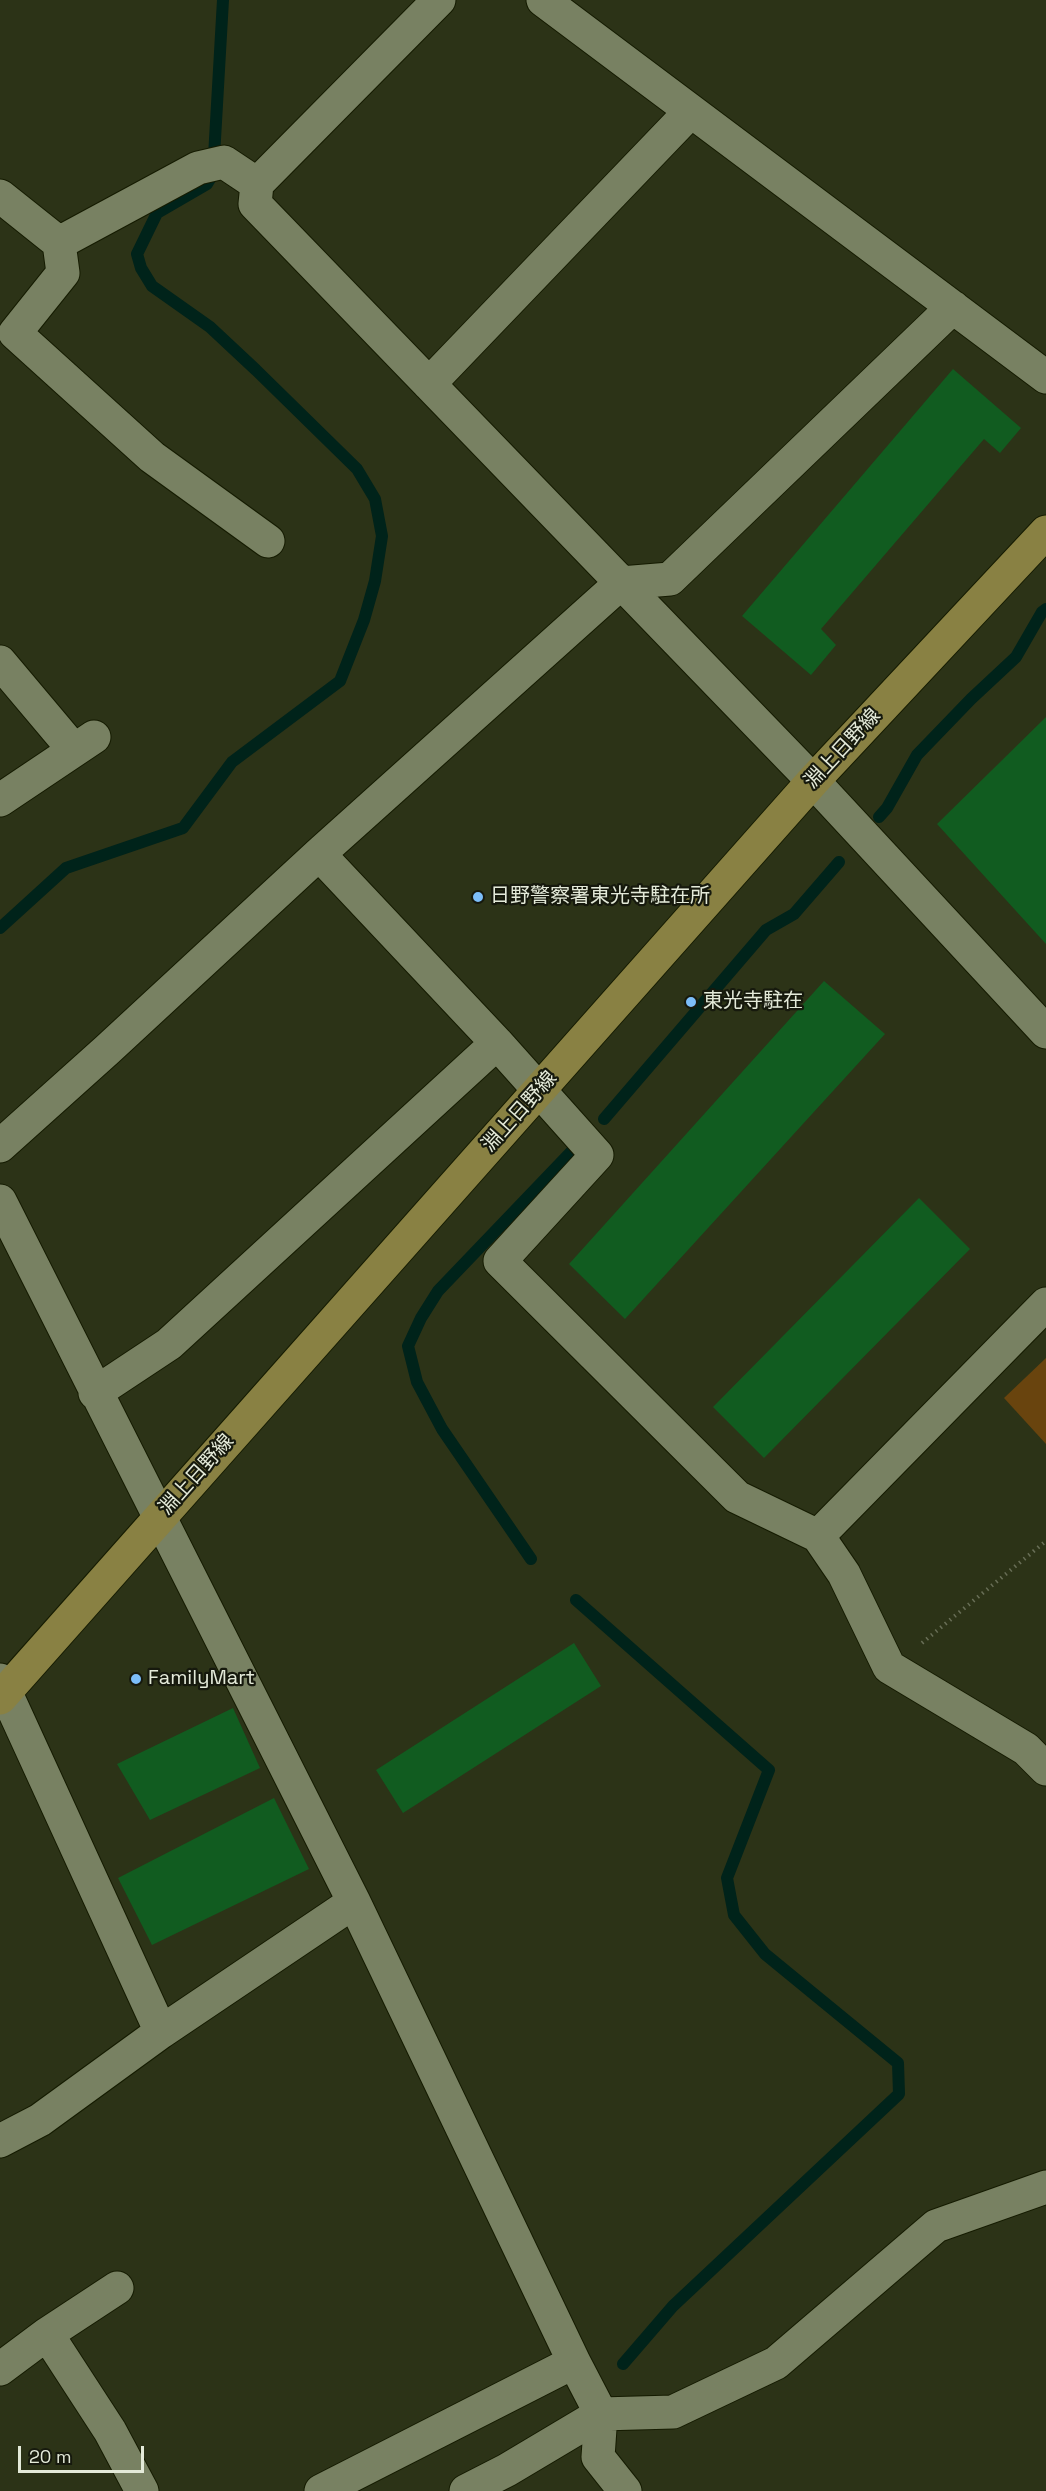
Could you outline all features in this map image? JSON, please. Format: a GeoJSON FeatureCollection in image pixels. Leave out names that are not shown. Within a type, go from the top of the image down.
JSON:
{"type":"FeatureCollection","features":[{"type":"Feature","properties":{"kind":"main road","name":"淵上日野線"},"geometry":{"type":"LineString","coordinates":[[2,1690],[160,1516],[813,781],[1046,531]]}},
{"type":"Feature","properties":{"kind":"street"},"geometry":{"type":"LineString","coordinates":[[439,0],[257,184],[255,204],[813,781],[1046,1032]]}},
{"type":"Feature","properties":{"kind":"street"},"geometry":{"type":"LineString","coordinates":[[543,0],[1046,377]]}},
{"type":"Feature","properties":{"kind":"street"},"geometry":{"type":"LineString","coordinates":[[429,384],[691,111]]}},
{"type":"Feature","properties":{"kind":"street"},"geometry":{"type":"LineString","coordinates":[[59,243],[211,165],[257,184]]}},
{"type":"Feature","properties":{"kind":"street"},"geometry":{"type":"LineString","coordinates":[[0,196],[59,243],[63,273],[15,333],[152,457],[268,541]]}},
{"type":"Feature","properties":{"kind":"street"},"geometry":{"type":"LineString","coordinates":[[0,1146],[319,854],[621,583],[670,579],[953,307]]}},
{"type":"Feature","properties":{"kind":"street"},"geometry":{"type":"LineString","coordinates":[[0,662],[84,743],[0,801]]}},
{"type":"Feature","properties":{"kind":"street"},"geometry":{"type":"LineString","coordinates":[[319,854],[497,1043],[597,1155],[500,1262],[737,1497],[818,1536],[844,1574],[889,1667],[1026,1749],[1046,1769]]}},
{"type":"Feature","properties":{"kind":"street"},"geometry":{"type":"LineString","coordinates":[[95,1393],[169,1344],[497,1043]]}},
{"type":"Feature","properties":{"kind":"street"},"geometry":{"type":"LineString","coordinates":[[0,1201],[354,1902],[601,2414],[598,2457],[625,2491]]}},
{"type":"Feature","properties":{"kind":"street"},"geometry":{"type":"LineString","coordinates":[[818,1536],[1046,1304]]}},
{"type":"Feature","properties":{"kind":"street"},"geometry":{"type":"LineString","coordinates":[[2,1690],[161,2032]]}},
{"type":"Feature","properties":{"kind":"street"},"geometry":{"type":"LineString","coordinates":[[0,2141],[40,2120],[161,2032],[354,1902]]}},
{"type":"Feature","properties":{"kind":"street"},"geometry":{"type":"LineString","coordinates":[[466,2491],[507,2470],[601,2414],[673,2412],[776,2363],[936,2226],[1046,2187]]}},
{"type":"Feature","properties":{"kind":"street"},"geometry":{"type":"LineString","coordinates":[[0,2369],[47,2334],[117,2288]]}},
{"type":"Feature","properties":{"kind":"street"},"geometry":{"type":"LineString","coordinates":[[47,2334],[110,2431],[142,2491]]}},
{"type":"Feature","properties":{"kind":"street"},"geometry":{"type":"LineString","coordinates":[[321,2491],[574,2362]]}},
{"type":"Feature","properties":{"kind":"path"},"geometry":{"type":"LineString","coordinates":[[889,1667],[933,1635],[1046,1541]]}},
{"type":"Feature","properties":{"kind":"shaded area"},"geometry":{"type":"Polygon","coordinates":[[[1046,1358],[1046,1444],[1004,1398],[1046,1358]]]}},
{"type":"Feature","properties":{"kind":"building"},"geometry":{"type":"Polygon","coordinates":[[[953,369],[1021,428],[1000,453],[984,439],[821,629],[836,645],[811,675],[742,616],[953,369]]]}},
{"type":"Feature","properties":{"kind":"building"},"geometry":{"type":"Polygon","coordinates":[[[1046,717],[1046,944],[937,824],[1046,717]]]}},
{"type":"Feature","properties":{"kind":"building"},"geometry":{"type":"Polygon","coordinates":[[[824,981],[885,1034],[625,1319],[569,1264],[824,981]]]}},
{"type":"Feature","properties":{"kind":"building"},"geometry":{"type":"Polygon","coordinates":[[[919,1198],[970,1249],[764,1458],[713,1407],[919,1198]]]}},
{"type":"Feature","properties":{"kind":"building"},"geometry":{"type":"Polygon","coordinates":[[[574,1643],[601,1686],[403,1813],[376,1770],[574,1643]]]}},
{"type":"Feature","properties":{"kind":"building"},"geometry":{"type":"Polygon","coordinates":[[[233,1708],[260,1768],[150,1820],[117,1764],[233,1708]]]}},
{"type":"Feature","properties":{"kind":"building"},"geometry":{"type":"Polygon","coordinates":[[[274,1798],[309,1869],[152,1945],[118,1878],[274,1798]]]}},
{"type":"Feature","properties":{"kind":"waterway"},"geometry":{"type":"LineString","coordinates":[[0,928],[66,868],[183,828],[232,762],[340,681],[364,620],[375,581],[382,536],[375,499],[357,469],[210,327],[152,286],[141,268],[137,254],[157,213],[207,184],[213,174],[223,0]]}},
{"type":"Feature","properties":{"kind":"waterway"},"geometry":{"type":"LineString","coordinates":[[879,817],[887,808],[917,755],[971,699],[1016,657],[1042,612],[1046,609]]}},
{"type":"Feature","properties":{"kind":"waterway"},"geometry":{"type":"LineString","coordinates":[[604,1119],[766,930],[794,914],[839,862]]}},
{"type":"Feature","properties":{"kind":"waterway"},"geometry":{"type":"LineString","coordinates":[[531,1559],[442,1429],[417,1382],[408,1346],[421,1318],[438,1291],[573,1150]]}},
{"type":"Feature","properties":{"kind":"waterway"},"geometry":{"type":"LineString","coordinates":[[576,1600],[769,1770],[727,1878],[734,1915],[765,1954],[898,2063],[899,2094],[673,2306],[623,2364]]}},
{"type":"Feature","properties":{"kind":"place","name":"日野警察署東光寺駐在所"},"geometry":{"type":"Point","coordinates":[478,897]}},
{"type":"Feature","properties":{"kind":"place","name":"東光寺駐在"},"geometry":{"type":"Point","coordinates":[691,1002]}},
{"type":"Feature","properties":{"kind":"place","name":"FamilyMart"},"geometry":{"type":"Point","coordinates":[136,1679]}}]}
